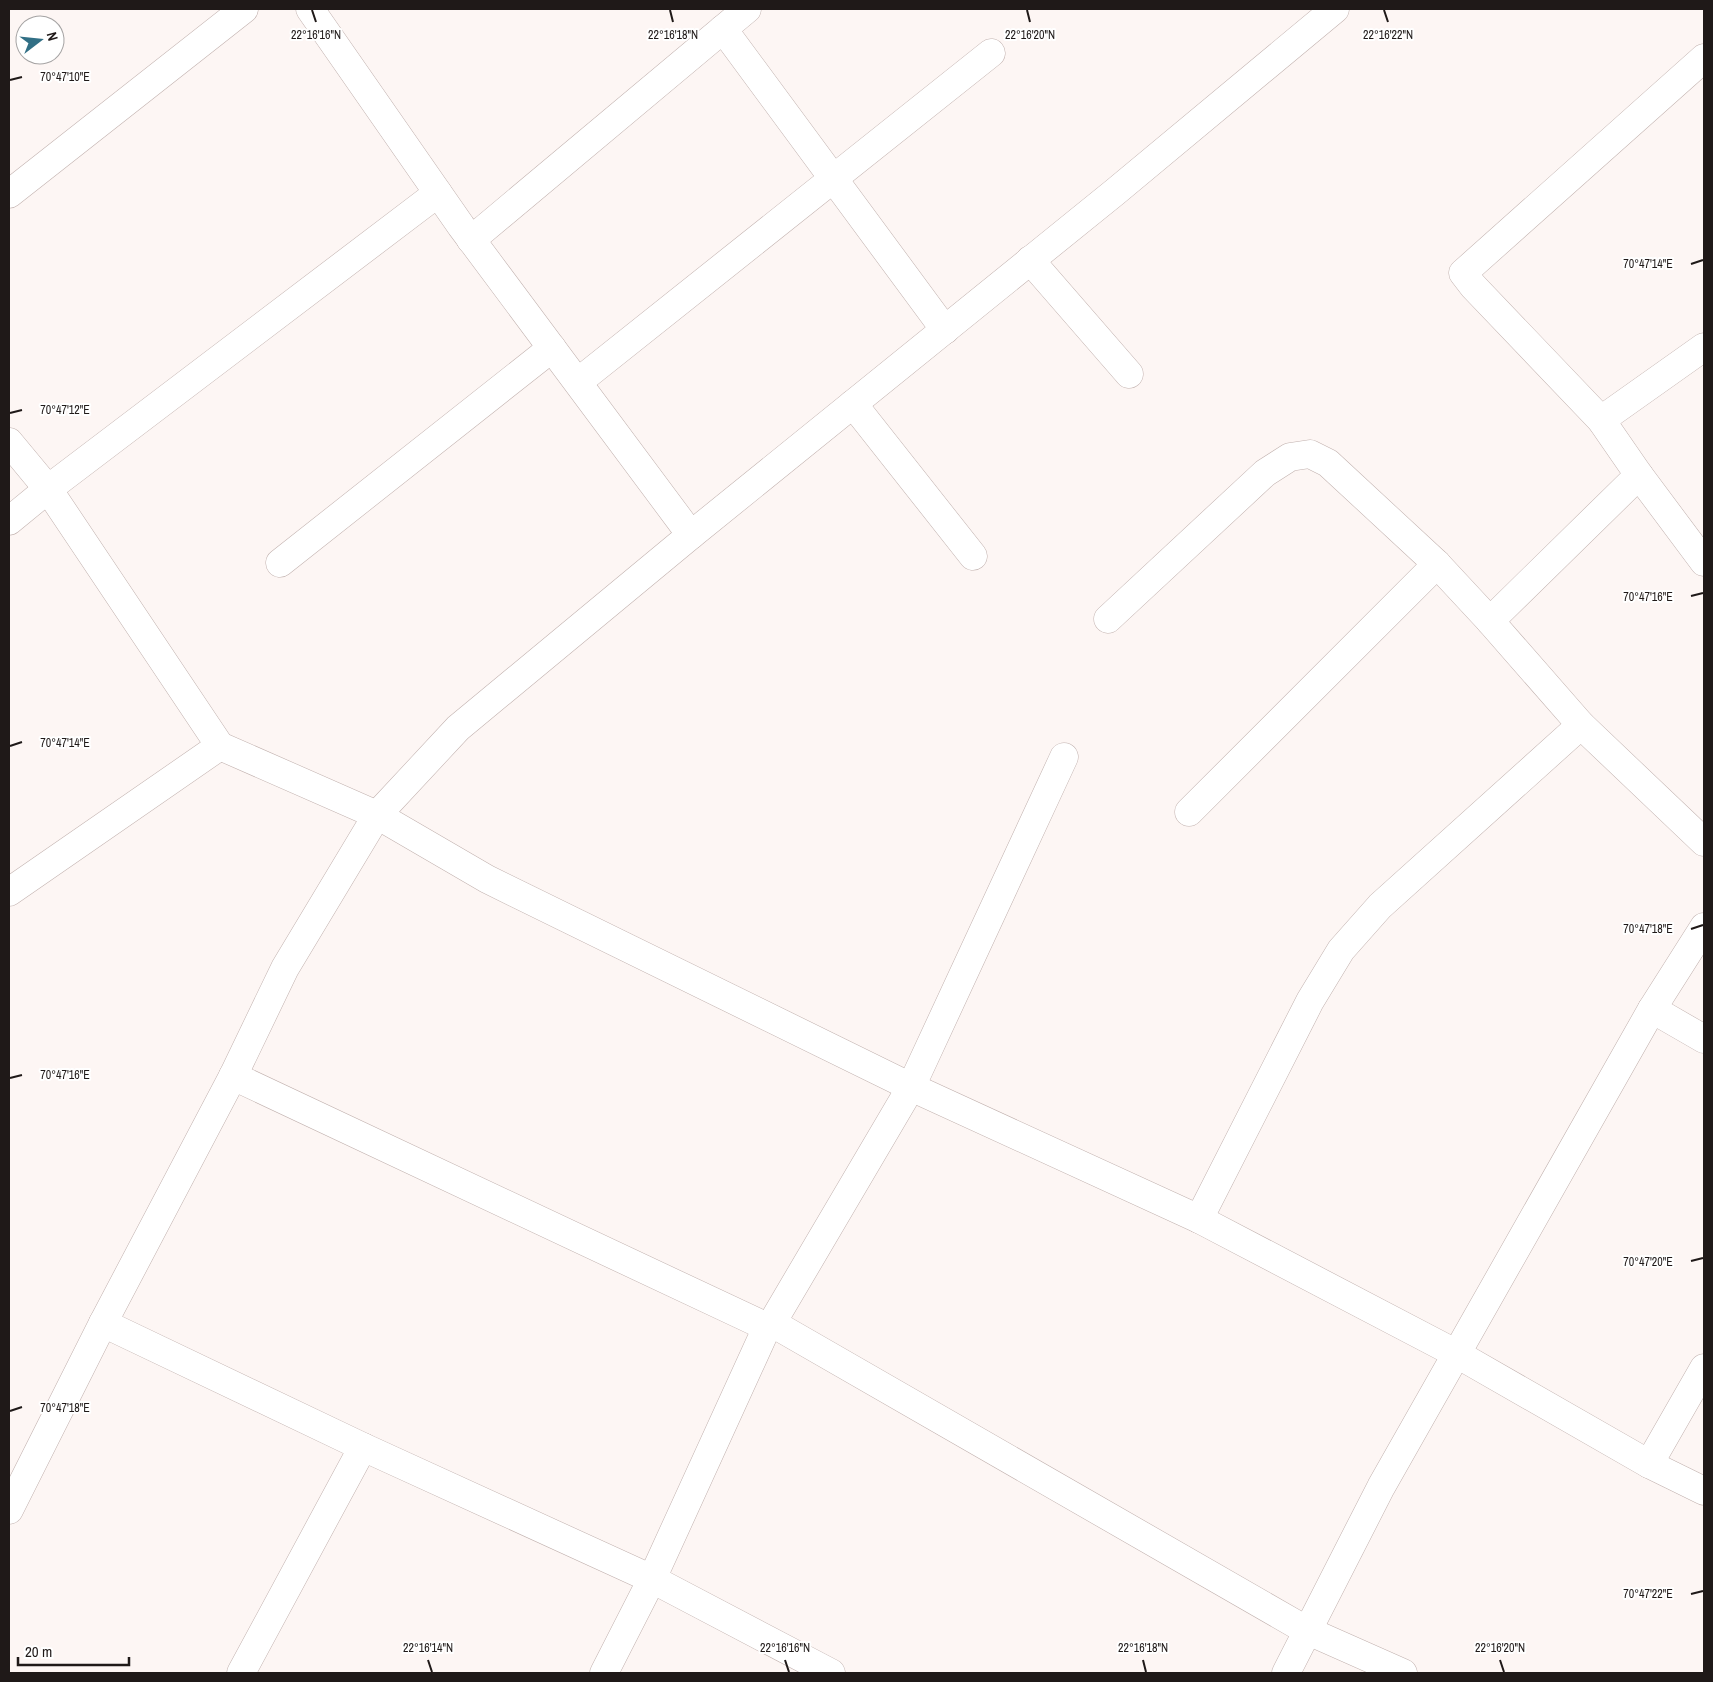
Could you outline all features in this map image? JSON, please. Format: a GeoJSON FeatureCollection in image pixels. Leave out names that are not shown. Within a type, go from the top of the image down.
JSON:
{"type":"FeatureCollection","features":[{"type":"Feature","properties":{"kind":"street"},"geometry":{"type":"LineString","coordinates":[[9,194],[244,9]]}},
{"type":"Feature","properties":{"kind":"street"},"geometry":{"type":"LineString","coordinates":[[310,9],[471,240],[691,535]]}},
{"type":"Feature","properties":{"kind":"street"},"geometry":{"type":"LineString","coordinates":[[471,240],[747,9]]}},
{"type":"Feature","properties":{"kind":"street"},"geometry":{"type":"LineString","coordinates":[[9,1508],[232,1076],[285,968],[377,814],[458,728],[691,535],[945,330],[1335,9]]}},
{"type":"Feature","properties":{"kind":"street"},"geometry":{"type":"LineString","coordinates":[[723,29],[945,330]]}},
{"type":"Feature","properties":{"kind":"street"},"geometry":{"type":"LineString","coordinates":[[578,382],[992,53]]}},
{"type":"Feature","properties":{"kind":"street"},"geometry":{"type":"LineString","coordinates":[[1704,58],[1463,273],[1473,286],[1601,420],[1639,475],[1704,562]]}},
{"type":"Feature","properties":{"kind":"street"},"geometry":{"type":"LineString","coordinates":[[9,521],[48,489],[438,193]]}},
{"type":"Feature","properties":{"kind":"street"},"geometry":{"type":"LineString","coordinates":[[1030,260],[1129,374]]}},
{"type":"Feature","properties":{"kind":"street"},"geometry":{"type":"LineString","coordinates":[[1601,420],[1704,347]]}},
{"type":"Feature","properties":{"kind":"street"},"geometry":{"type":"LineString","coordinates":[[280,563],[552,348]]}},
{"type":"Feature","properties":{"kind":"street"},"geometry":{"type":"LineString","coordinates":[[853,404],[973,556]]}},
{"type":"Feature","properties":{"kind":"street"},"geometry":{"type":"LineString","coordinates":[[9,442],[48,489],[220,746],[377,814],[488,879],[910,1087],[1199,1219],[1456,1354],[1650,1464],[1704,1491]]}},
{"type":"Feature","properties":{"kind":"street"},"geometry":{"type":"LineString","coordinates":[[1108,619],[1265,473],[1290,457],[1310,454],[1328,463],[1437,564],[1490,621],[1581,725],[1704,842]]}},
{"type":"Feature","properties":{"kind":"street"},"geometry":{"type":"LineString","coordinates":[[1490,621],[1639,475]]}},
{"type":"Feature","properties":{"kind":"street"},"geometry":{"type":"LineString","coordinates":[[1189,812],[1437,564]]}},
{"type":"Feature","properties":{"kind":"street"},"geometry":{"type":"LineString","coordinates":[[1199,1219],[1310,1001],[1342,950],[1380,906],[1581,725]]}},
{"type":"Feature","properties":{"kind":"street"},"geometry":{"type":"LineString","coordinates":[[9,892],[220,746]]}},
{"type":"Feature","properties":{"kind":"street"},"geometry":{"type":"LineString","coordinates":[[604,1673],[652,1579],[770,1325],[910,1087],[1064,757]]}},
{"type":"Feature","properties":{"kind":"street"},"geometry":{"type":"LineString","coordinates":[[1286,1673],[1306,1630],[1381,1487],[1652,1009],[1704,927]]}},
{"type":"Feature","properties":{"kind":"street"},"geometry":{"type":"LineString","coordinates":[[1652,1009],[1704,1038]]}},
{"type":"Feature","properties":{"kind":"street"},"geometry":{"type":"LineString","coordinates":[[232,1076],[770,1325],[1306,1630],[1403,1673]]}},
{"type":"Feature","properties":{"kind":"street"},"geometry":{"type":"LineString","coordinates":[[103,1323],[363,1447],[652,1579],[831,1673]]}},
{"type":"Feature","properties":{"kind":"street"},"geometry":{"type":"LineString","coordinates":[[1650,1464],[1704,1368]]}},
{"type":"Feature","properties":{"kind":"street"},"geometry":{"type":"LineString","coordinates":[[241,1673],[363,1447]]}}]}
